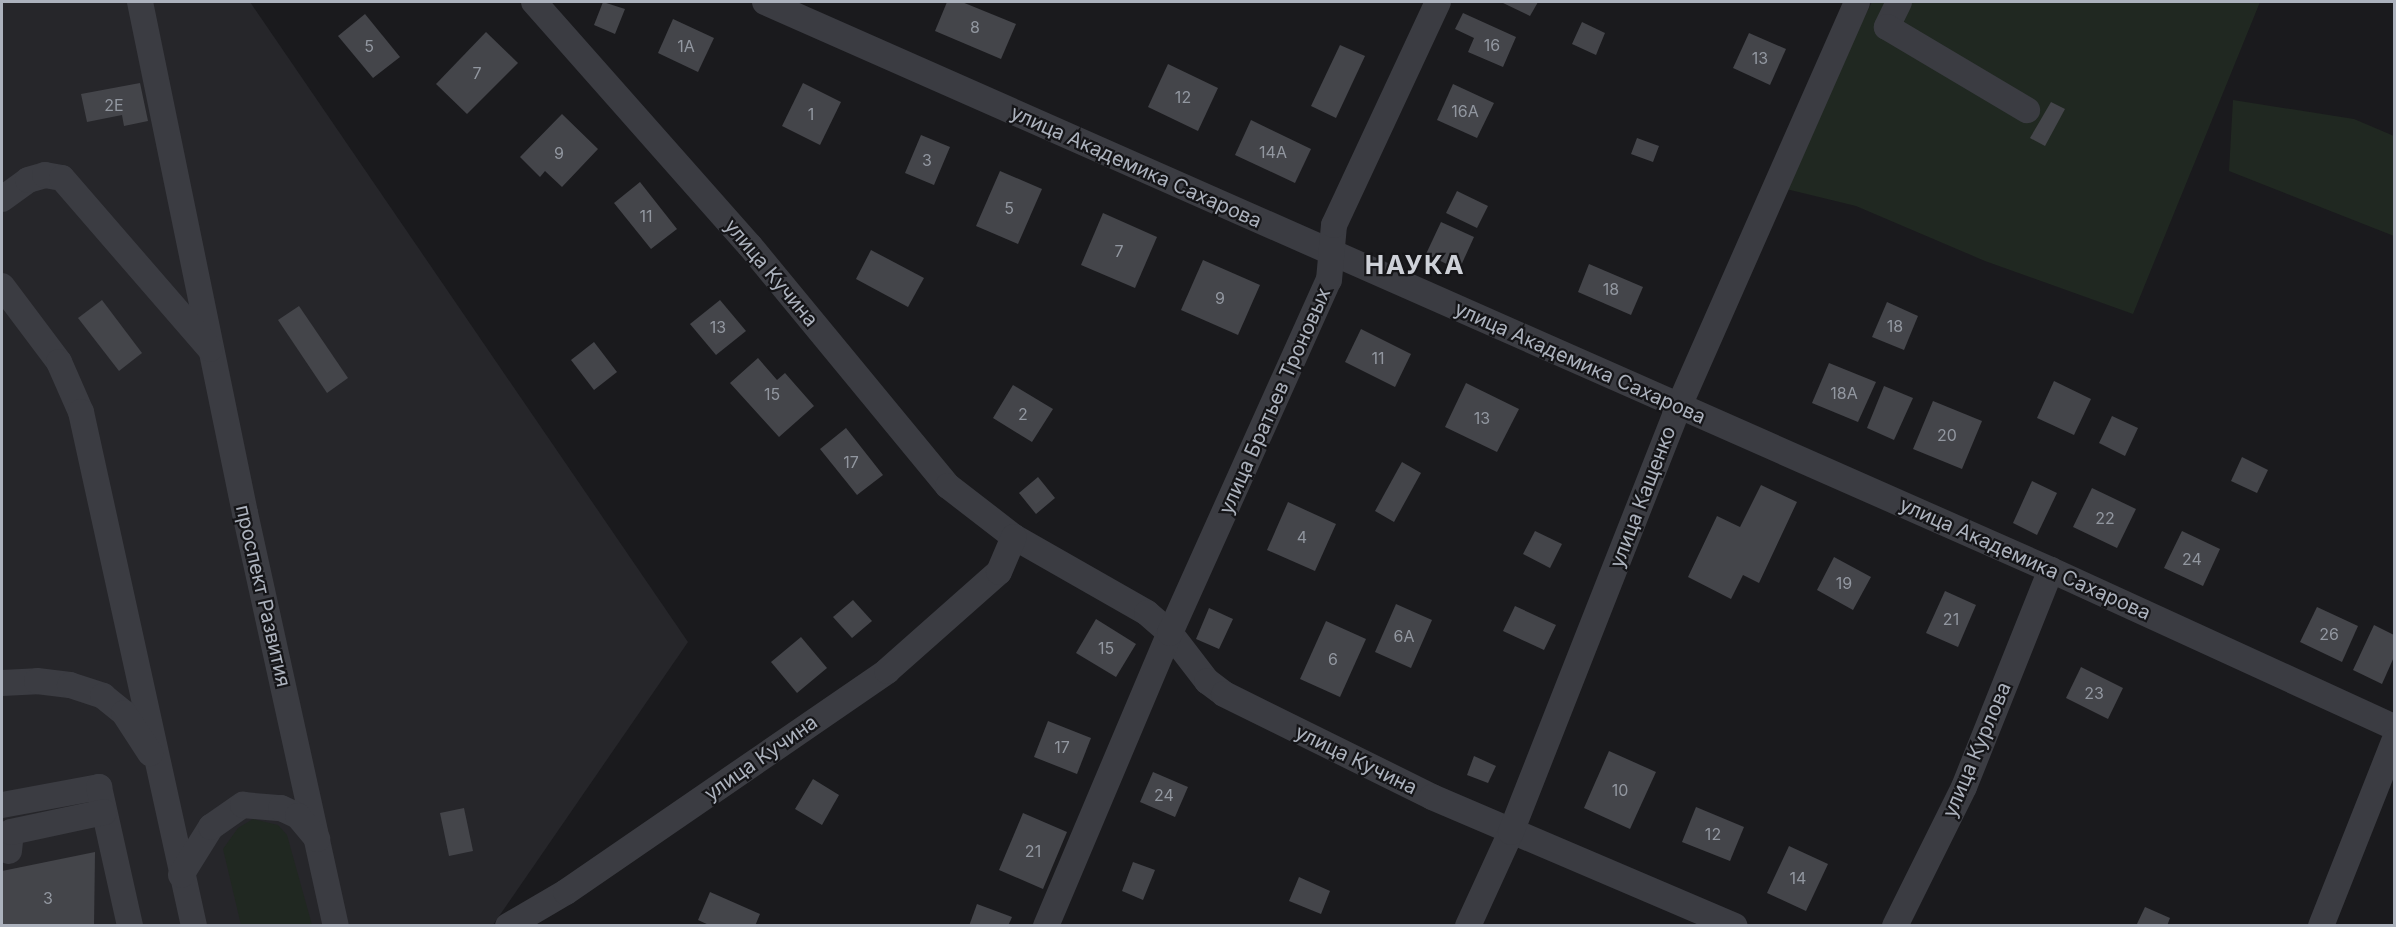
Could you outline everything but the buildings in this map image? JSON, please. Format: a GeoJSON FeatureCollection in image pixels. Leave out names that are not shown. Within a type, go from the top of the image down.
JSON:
{"type":"FeatureCollection","features":[{"type":"Feature","properties":{"kind":"street","name":"проспект Развития"},"geometry":{"type":"LineString","coordinates":[[140,2],[210,350],[336,926]]}},
{"type":"Feature","properties":{"kind":"street","name":"улица Кучина"},"geometry":{"type":"LineString","coordinates":[[534,2],[750,246],[948,486],[1014,537],[1147,614],[1170,633],[1191,664],[1224,694],[1432,798],[1735,926]]}},
{"type":"Feature","properties":{"kind":"street","name":"улица Академика Сахарова"},"geometry":{"type":"LineString","coordinates":[[765,2],[2051,570],[2394,727]]}},
{"type":"Feature","properties":{"kind":"street","name":"улица Братьев Троновых"},"geometry":{"type":"LineString","coordinates":[[1046,926],[1170,633],[1329,280],[1334,225],[1438,2]]}},
{"type":"Feature","properties":{"kind":"street","name":"улица Кащенко"},"geometry":{"type":"LineString","coordinates":[[1468,926],[1511,832],[1679,406],[1857,2]]}},
{"type":"Feature","properties":{"kind":"street"},"geometry":{"type":"LineString","coordinates":[[1899,2],[1887,27],[2027,110]]}},
{"type":"Feature","properties":{"kind":"street"},"geometry":{"type":"LineString","coordinates":[[2,199],[28,180],[45,175],[62,178],[210,350]]}},
{"type":"Feature","properties":{"kind":"street"},"geometry":{"type":"LineString","coordinates":[[2,286],[59,362],[81,412],[194,926]]}},
{"type":"Feature","properties":{"kind":"street","name":"улица Кучина"},"geometry":{"type":"LineString","coordinates":[[508,926],[566,892],[887,671],[999,572],[1014,537]]}},
{"type":"Feature","properties":{"kind":"street","name":"улица Курлова"},"geometry":{"type":"LineString","coordinates":[[1895,926],[1964,788],[2051,570]]}},
{"type":"Feature","properties":{"kind":"street"},"geometry":{"type":"LineString","coordinates":[[2,683],[37,681],[70,685],[103,696],[124,713],[142,737],[161,775]]}},
{"type":"Feature","properties":{"kind":"street"},"geometry":{"type":"LineString","coordinates":[[2321,926],[2394,742]]}},
{"type":"Feature","properties":{"kind":"street"},"geometry":{"type":"LineString","coordinates":[[2,805],[99,787],[130,926]]}},
{"type":"Feature","properties":{"kind":"street","name":"проспект Развития"},"geometry":{"type":"LineString","coordinates":[[181,875],[211,827],[243,805],[281,808],[298,816],[319,841]]}},
{"type":"Feature","properties":{"kind":"street"},"geometry":{"type":"LineString","coordinates":[[9,851],[11,832],[104,812]]}},
{"type":"Feature","properties":{"kind":"shaded area"},"geometry":{"type":"Polygon","coordinates":[[[2,2],[250,2],[688,642],[493,925],[2,926],[2,2]]]}},
{"type":"Feature","properties":{"kind":"shaded area"},"geometry":{"type":"Polygon","coordinates":[[[1872,2],[2260,2],[2133,314],[1985,261],[1856,206],[1778,187],[1872,2]]]}},
{"type":"Feature","properties":{"kind":"shaded area"},"geometry":{"type":"Polygon","coordinates":[[[2233,100],[2354,119],[2394,136],[2394,236],[2229,171],[2233,100]]]}},
{"type":"Feature","properties":{"kind":"shaded area"},"geometry":{"type":"Polygon","coordinates":[[[253,819],[278,825],[287,835],[312,925],[241,925],[223,849],[238,828],[253,819]]]}},
{"type":"Feature","properties":{"kind":"district","name":"НАУКА"},"geometry":{"type":"Point","coordinates":[1415,265]}}]}
